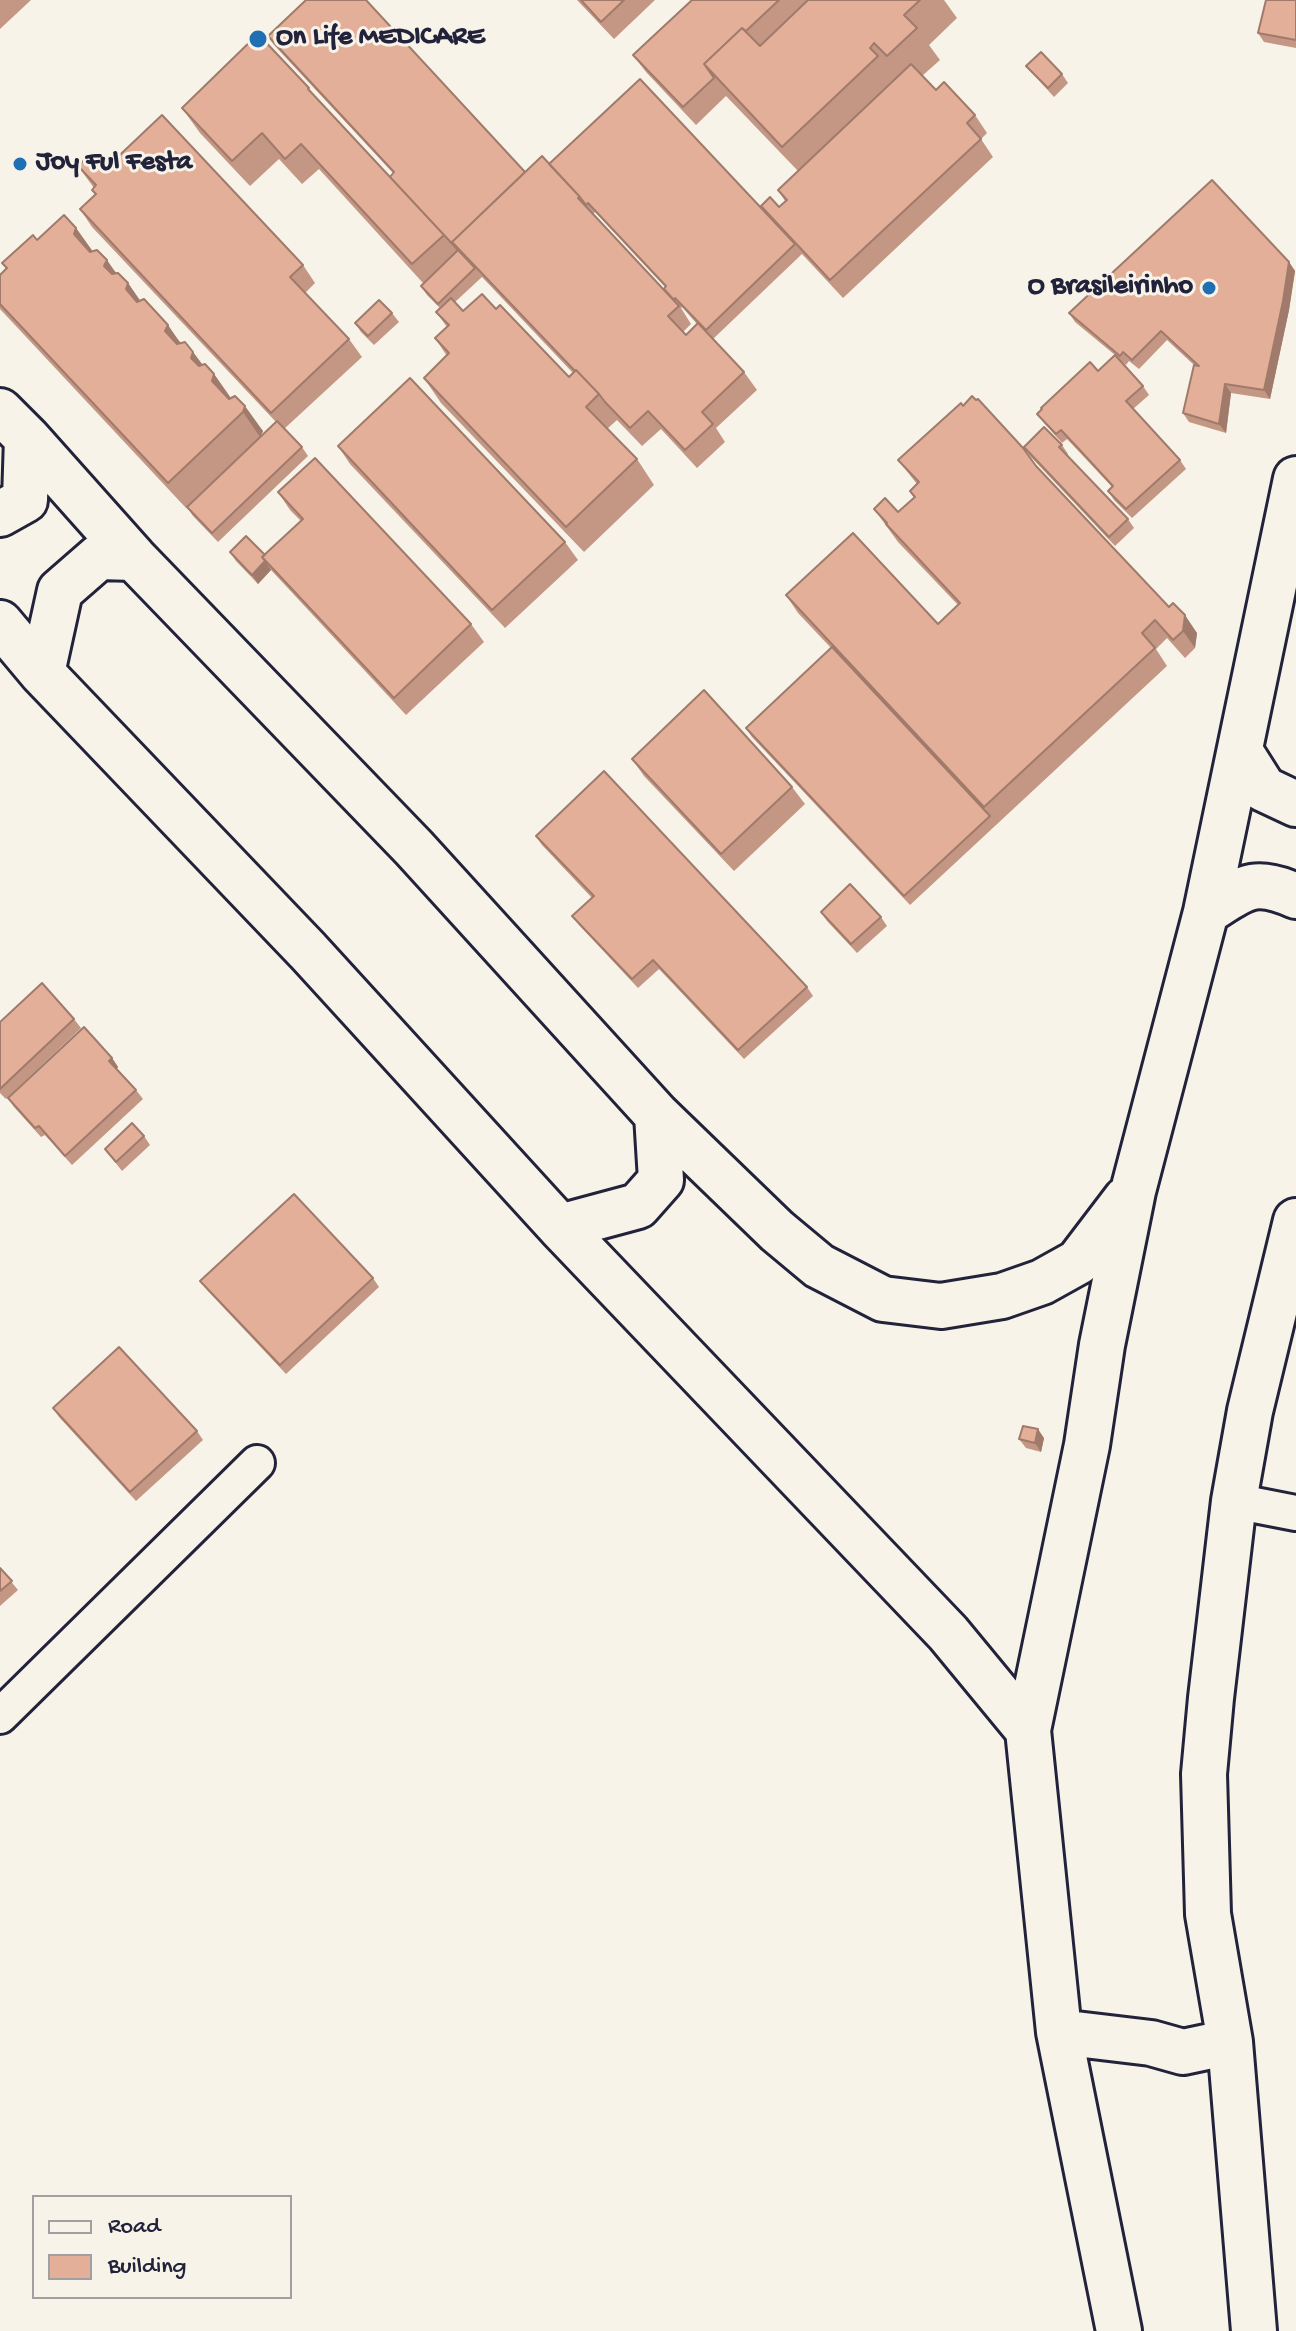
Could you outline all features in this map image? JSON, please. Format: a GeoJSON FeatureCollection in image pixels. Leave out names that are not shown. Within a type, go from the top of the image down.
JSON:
{"type":"FeatureCollection","features":[{"type":"Feature","properties":{"kind":"main road"},"geometry":{"type":"LineString","coordinates":[[0,514],[25,500],[13,424]]}},
{"type":"Feature","properties":{"kind":"main road"},"geometry":{"type":"LineString","coordinates":[[13,424],[134,558],[414,848],[657,1115],[777,1231],[819,1266],[883,1299],[941,1306],[1002,1296],[1042,1282],[1078,1262],[1133,1191]]}},
{"type":"Feature","properties":{"kind":"main road"},"geometry":{"type":"LineString","coordinates":[[1119,2331],[1059,2032],[1028,1730],[1087,1445],[1102,1345],[1133,1191],[1206,912],[1296,479]]}},
{"type":"Feature","properties":{"kind":"main road"},"geometry":{"type":"LineString","coordinates":[[42,673],[60,591],[99,557],[134,558]]}},
{"type":"Feature","properties":{"kind":"main road"},"geometry":{"type":"LineString","coordinates":[[0,623],[42,673],[308,951],[560,1227],[948,1633],[1028,1730]]}},
{"type":"Feature","properties":{"kind":"main road"},"geometry":{"type":"LineString","coordinates":[[1240,751],[1264,789],[1296,804]]}},
{"type":"Feature","properties":{"kind":"main road"},"geometry":{"type":"LineString","coordinates":[[1206,912],[1248,885],[1280,889],[1296,896]]}},
{"type":"Feature","properties":{"kind":"main road"},"geometry":{"type":"LineString","coordinates":[[560,1227],[638,1206],[661,1180],[657,1115]]}},
{"type":"Feature","properties":{"kind":"main road"},"geometry":{"type":"LineString","coordinates":[[1254,2331],[1230,2042],[1208,1914],[1204,1774],[1234,1501],[1250,1411],[1296,1221]]}},
{"type":"Feature","properties":{"kind":"main road"},"geometry":{"type":"LineString","coordinates":[[1059,2032],[1151,2043],[1183,2052],[1230,2042]]}},
{"type":"Feature","properties":{"kind":"street"},"geometry":{"type":"LineString","coordinates":[[0,1716],[257,1463]]}},
{"type":"Feature","properties":{"kind":"street"},"geometry":{"type":"LineString","coordinates":[[1234,1501],[1296,1513]]}},
{"type":"Feature","properties":{"kind":"building"},"geometry":{"type":"Polygon","coordinates":[[[306,0],[366,0],[525,172],[452,242],[458,250],[390,177],[394,172],[268,36],[306,0]]]}},
{"type":"Feature","properties":{"kind":"building"},"geometry":{"type":"Polygon","coordinates":[[[581,0],[624,0],[601,22],[581,0]]]}},
{"type":"Feature","properties":{"kind":"building"},"geometry":{"type":"Polygon","coordinates":[[[692,0],[779,0],[746,31],[742,28],[704,64],[714,78],[683,107],[633,55],[692,0]]]}},
{"type":"Feature","properties":{"kind":"building"},"geometry":{"type":"Polygon","coordinates":[[[808,0],[920,0],[904,15],[917,28],[887,56],[874,43],[870,48],[878,56],[782,147],[704,64],[742,28],[760,46],[808,0]]]}},
{"type":"Feature","properties":{"kind":"building"},"geometry":{"type":"Polygon","coordinates":[[[1266,0],[1296,0],[1296,40],[1258,33],[1266,0]]]}},
{"type":"Feature","properties":{"kind":"building"},"geometry":{"type":"Polygon","coordinates":[[[258,34],[444,235],[412,264],[301,144],[285,159],[262,133],[232,161],[182,108],[258,34]]]}},
{"type":"Feature","properties":{"kind":"building"},"geometry":{"type":"Polygon","coordinates":[[[1041,52],[1062,74],[1048,88],[1026,66],[1041,52]]]}},
{"type":"Feature","properties":{"kind":"building"},"geometry":{"type":"Polygon","coordinates":[[[911,64],[936,90],[944,82],[975,115],[967,123],[981,139],[830,280],[761,206],[770,197],[779,207],[787,200],[778,190],[911,64]]]}},
{"type":"Feature","properties":{"kind":"building"},"geometry":{"type":"Polygon","coordinates":[[[640,79],[795,244],[706,330],[674,300],[664,289],[666,286],[549,164],[640,79]]]}},
{"type":"Feature","properties":{"kind":"building"},"geometry":{"type":"Polygon","coordinates":[[[162,115],[303,265],[290,277],[349,339],[271,413],[80,209],[96,194],[92,190],[96,185],[78,166],[92,153],[106,168],[162,115]]]}},
{"type":"Feature","properties":{"kind":"building"},"geometry":{"type":"Polygon","coordinates":[[[542,156],[679,306],[668,316],[686,335],[698,323],[744,372],[702,412],[713,424],[685,450],[648,411],[630,428],[452,242],[542,156]]]}},
{"type":"Feature","properties":{"kind":"building"},"geometry":{"type":"Polygon","coordinates":[[[1212,180],[1289,262],[1264,390],[1225,384],[1219,424],[1183,413],[1194,365],[1199,366],[1161,331],[1132,360],[1123,352],[1120,356],[1069,313],[1212,180]]]}},
{"type":"Feature","properties":{"kind":"building"},"geometry":{"type":"Polygon","coordinates":[[[64,215],[76,228],[74,234],[90,252],[97,250],[107,260],[104,266],[128,283],[126,289],[137,302],[144,299],[168,325],[165,331],[177,344],[185,342],[193,352],[191,358],[199,366],[205,364],[214,374],[212,381],[229,399],[235,396],[245,406],[243,412],[168,483],[0,304],[0,275],[7,268],[2,263],[33,235],[37,240],[64,215]]]}},
{"type":"Feature","properties":{"kind":"building"},"geometry":{"type":"Polygon","coordinates":[[[458,250],[475,268],[438,304],[421,286],[458,250]]]}},
{"type":"Feature","properties":{"kind":"building"},"geometry":{"type":"Polygon","coordinates":[[[482,294],[496,309],[500,305],[569,377],[576,370],[599,394],[586,407],[637,459],[566,527],[424,378],[449,353],[435,338],[449,325],[436,312],[451,298],[463,311],[482,294]]]}},
{"type":"Feature","properties":{"kind":"building"},"geometry":{"type":"Polygon","coordinates":[[[379,300],[392,313],[368,336],[355,323],[379,300]]]}},
{"type":"Feature","properties":{"kind":"building"},"geometry":{"type":"Polygon","coordinates":[[[1115,355],[1143,386],[1126,401],[1180,460],[1126,509],[1108,491],[1113,486],[1078,448],[1061,430],[1056,434],[1037,414],[1090,362],[1098,371],[1115,355]]]}},
{"type":"Feature","properties":{"kind":"building"},"geometry":{"type":"Polygon","coordinates":[[[410,378],[565,542],[492,610],[338,446],[410,378]]]}},
{"type":"Feature","properties":{"kind":"building"},"geometry":{"type":"Polygon","coordinates":[[[972,396],[1169,607],[1173,603],[1185,615],[1183,631],[1173,640],[1155,620],[1142,633],[1155,648],[984,807],[786,595],[853,533],[938,624],[960,603],[874,509],[885,498],[898,512],[915,497],[910,491],[919,482],[898,460],[972,396]]]}},
{"type":"Feature","properties":{"kind":"building"},"geometry":{"type":"Polygon","coordinates":[[[277,421],[302,447],[212,533],[187,507],[277,421]]]}},
{"type":"Feature","properties":{"kind":"building"},"geometry":{"type":"Polygon","coordinates":[[[1044,427],[1062,445],[1059,447],[1128,519],[1109,537],[1024,447],[1044,427]]]}},
{"type":"Feature","properties":{"kind":"building"},"geometry":{"type":"Polygon","coordinates":[[[315,458],[471,624],[394,698],[262,557],[303,519],[278,492],[315,458]]]}},
{"type":"Feature","properties":{"kind":"building"},"geometry":{"type":"Polygon","coordinates":[[[246,536],[265,555],[262,557],[265,561],[252,575],[230,552],[246,536]]]}},
{"type":"Feature","properties":{"kind":"building"},"geometry":{"type":"Polygon","coordinates":[[[832,647],[990,816],[904,896],[746,728],[832,647]]]}},
{"type":"Feature","properties":{"kind":"building"},"geometry":{"type":"Polygon","coordinates":[[[704,690],[792,787],[721,854],[632,759],[704,690]]]}},
{"type":"Feature","properties":{"kind":"building"},"geometry":{"type":"Polygon","coordinates":[[[604,771],[807,987],[738,1050],[653,960],[632,979],[572,916],[594,896],[536,836],[604,771]]]}},
{"type":"Feature","properties":{"kind":"building"},"geometry":{"type":"Polygon","coordinates":[[[850,884],[881,917],[851,944],[821,912],[850,884]]]}},
{"type":"Feature","properties":{"kind":"building"},"geometry":{"type":"Polygon","coordinates":[[[42,983],[74,1019],[0,1089],[0,1022],[42,983]]]}},
{"type":"Feature","properties":{"kind":"building"},"geometry":{"type":"Polygon","coordinates":[[[84,1027],[136,1090],[65,1156],[39,1126],[35,1128],[8,1098],[84,1027]]]}},
{"type":"Feature","properties":{"kind":"building"},"geometry":{"type":"Polygon","coordinates":[[[132,1123],[144,1136],[116,1162],[105,1149],[132,1123]]]}},
{"type":"Feature","properties":{"kind":"building"},"geometry":{"type":"Polygon","coordinates":[[[294,1194],[373,1278],[280,1365],[200,1281],[294,1194]]]}},
{"type":"Feature","properties":{"kind":"building"},"geometry":{"type":"Polygon","coordinates":[[[119,1347],[197,1431],[130,1492],[53,1408],[119,1347]]]}},
{"type":"Feature","properties":{"kind":"building"},"geometry":{"type":"Polygon","coordinates":[[[1023,1426],[1038,1429],[1035,1443],[1019,1439],[1023,1426]]]}},
{"type":"Feature","properties":{"kind":"building"},"geometry":{"type":"Polygon","coordinates":[[[0,1568],[12,1581],[0,1591],[0,1568]]]}},
{"type":"Feature","properties":{"kind":"place","name":"On Life MEDICARE"},"geometry":{"type":"Point","coordinates":[258,39]}},
{"type":"Feature","properties":{"kind":"place","name":"Joy Ful Festa"},"geometry":{"type":"Point","coordinates":[20,164]}},
{"type":"Feature","properties":{"kind":"place","name":"O Brasileirinho"},"geometry":{"type":"Point","coordinates":[1209,288]}}]}
